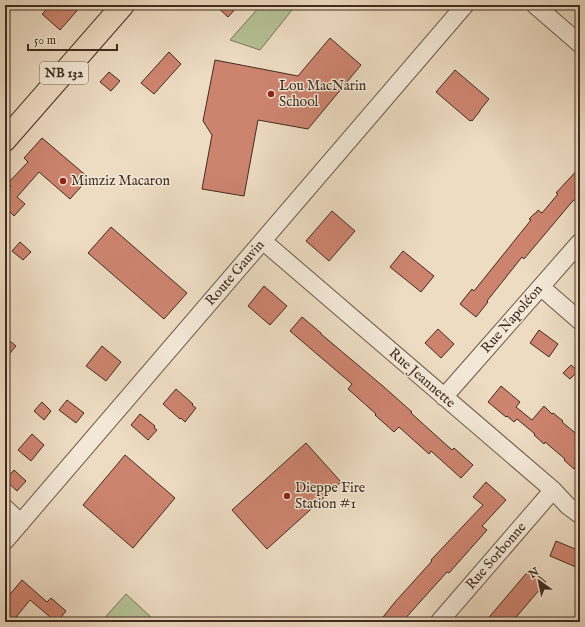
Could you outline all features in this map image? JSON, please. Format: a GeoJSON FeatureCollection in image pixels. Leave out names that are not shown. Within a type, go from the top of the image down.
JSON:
{"type":"FeatureCollection","features":[{"type":"Feature","properties":{"kind":"main road","name":"NB 132"},"geometry":{"type":"LineString","coordinates":[[5,140],[123,5]]}},
{"type":"Feature","properties":{"kind":"street","name":"Route Gauvin"},"geometry":{"type":"LineString","coordinates":[[5,541],[465,5]]}},
{"type":"Feature","properties":{"kind":"street"},"geometry":{"type":"LineString","coordinates":[[535,5],[580,44]]}},
{"type":"Feature","properties":{"kind":"street","name":"Rue Jeannette"},"geometry":{"type":"LineString","coordinates":[[263,241],[553,490],[568,506],[580,515]]}},
{"type":"Feature","properties":{"kind":"street","name":"Rue Napoléon"},"geometry":{"type":"LineString","coordinates":[[444,397],[580,242]]}},
{"type":"Feature","properties":{"kind":"street"},"geometry":{"type":"LineString","coordinates":[[541,287],[580,321]]}},
{"type":"Feature","properties":{"kind":"street","name":"Rue Sorbonne"},"geometry":{"type":"LineString","coordinates":[[439,622],[553,490]]}},
{"type":"Feature","properties":{"kind":"street"},"geometry":{"type":"LineString","coordinates":[[5,508],[21,523]]}},
{"type":"Feature","properties":{"kind":"green space"},"geometry":{"type":"Polygon","coordinates":[[[261,5],[296,5],[260,50],[230,40],[261,5]]]}},
{"type":"Feature","properties":{"kind":"green space"},"geometry":{"type":"Polygon","coordinates":[[[126,594],[152,618],[156,622],[101,622],[126,594]]]}},
{"type":"Feature","properties":{"kind":"building"},"geometry":{"type":"Polygon","coordinates":[[[51,5],[82,5],[60,30],[42,14],[51,5]]]}},
{"type":"Feature","properties":{"kind":"building"},"geometry":{"type":"Polygon","coordinates":[[[215,5],[239,5],[228,17],[215,5]]]}},
{"type":"Feature","properties":{"kind":"building","name":"Lou MacNarin School"},"geometry":{"type":"Polygon","coordinates":[[[330,38],[361,65],[308,129],[258,120],[244,196],[202,189],[212,135],[203,121],[215,60],[298,76],[330,38]]]}},
{"type":"Feature","properties":{"kind":"building"},"geometry":{"type":"Polygon","coordinates":[[[169,52],[181,64],[154,94],[141,83],[169,52]]]}},
{"type":"Feature","properties":{"kind":"building"},"geometry":{"type":"Polygon","coordinates":[[[455,70],[489,99],[472,121],[470,121],[436,92],[455,70]]]}},
{"type":"Feature","properties":{"kind":"building"},"geometry":{"type":"Polygon","coordinates":[[[109,72],[120,81],[111,91],[100,82],[109,72]]]}},
{"type":"Feature","properties":{"kind":"building"},"geometry":{"type":"Polygon","coordinates":[[[42,138],[89,178],[70,199],[39,172],[17,197],[25,204],[14,216],[5,207],[5,192],[11,186],[8,183],[28,162],[24,158],[42,138]]]}},
{"type":"Feature","properties":{"kind":"building"},"geometry":{"type":"Polygon","coordinates":[[[580,167],[580,194],[524,259],[522,257],[476,317],[460,304],[472,289],[474,291],[531,220],[529,219],[538,210],[542,213],[558,194],[556,193],[580,167]]]}},
{"type":"Feature","properties":{"kind":"building"},"geometry":{"type":"Polygon","coordinates":[[[332,211],[355,231],[329,261],[306,241],[332,211]]]}},
{"type":"Feature","properties":{"kind":"building"},"geometry":{"type":"Polygon","coordinates":[[[111,227],[187,293],[164,319],[88,253],[111,227]]]}},
{"type":"Feature","properties":{"kind":"building"},"geometry":{"type":"Polygon","coordinates":[[[20,242],[31,252],[23,260],[12,251],[20,242]]]}},
{"type":"Feature","properties":{"kind":"building"},"geometry":{"type":"Polygon","coordinates":[[[403,251],[434,276],[421,292],[390,267],[403,251]]]}},
{"type":"Feature","properties":{"kind":"building"},"geometry":{"type":"Polygon","coordinates":[[[264,286],[287,306],[270,325],[248,306],[264,286]]]}},
{"type":"Feature","properties":{"kind":"building"},"geometry":{"type":"Polygon","coordinates":[[[302,317],[384,387],[452,450],[454,448],[473,465],[461,478],[431,451],[429,454],[399,427],[394,432],[348,389],[352,384],[290,331],[302,317]]]}},
{"type":"Feature","properties":{"kind":"building"},"geometry":{"type":"Polygon","coordinates":[[[438,329],[454,344],[441,358],[425,343],[438,329]]]}},
{"type":"Feature","properties":{"kind":"building"},"geometry":{"type":"Polygon","coordinates":[[[539,330],[558,344],[549,357],[530,343],[539,330]]]}},
{"type":"Feature","properties":{"kind":"building"},"geometry":{"type":"Polygon","coordinates":[[[5,337],[16,346],[5,359],[5,337]]]}},
{"type":"Feature","properties":{"kind":"building"},"geometry":{"type":"Polygon","coordinates":[[[102,346],[121,362],[106,381],[86,366],[102,346]]]}},
{"type":"Feature","properties":{"kind":"building"},"geometry":{"type":"Polygon","coordinates":[[[571,365],[578,371],[570,379],[563,373],[571,365]]]}},
{"type":"Feature","properties":{"kind":"building"},"geometry":{"type":"Polygon","coordinates":[[[501,386],[520,402],[516,407],[532,420],[544,406],[580,437],[580,461],[574,469],[564,460],[565,459],[545,442],[544,444],[534,435],[535,434],[517,419],[514,422],[488,402],[501,386]]]}},
{"type":"Feature","properties":{"kind":"building"},"geometry":{"type":"Polygon","coordinates":[[[176,389],[196,408],[185,422],[163,404],[176,389]]]}},
{"type":"Feature","properties":{"kind":"building"},"geometry":{"type":"Polygon","coordinates":[[[67,400],[84,413],[76,423],[59,410],[67,400]]]}},
{"type":"Feature","properties":{"kind":"building"},"geometry":{"type":"Polygon","coordinates":[[[42,402],[51,411],[44,420],[34,411],[42,402]]]}},
{"type":"Feature","properties":{"kind":"building"},"geometry":{"type":"Polygon","coordinates":[[[140,414],[155,426],[154,428],[157,430],[148,440],[131,425],[140,414]]]}},
{"type":"Feature","properties":{"kind":"building"},"geometry":{"type":"Polygon","coordinates":[[[32,434],[44,445],[31,461],[18,450],[32,434]]]}},
{"type":"Feature","properties":{"kind":"building","name":"Dieppe Fire Station #1"},"geometry":{"type":"Polygon","coordinates":[[[306,443],[341,482],[267,549],[232,510],[306,443]]]}},
{"type":"Feature","properties":{"kind":"building"},"geometry":{"type":"Polygon","coordinates":[[[125,455],[175,498],[133,548],[83,505],[125,455]]]}},
{"type":"Feature","properties":{"kind":"building"},"geometry":{"type":"Polygon","coordinates":[[[14,470],[26,481],[17,491],[5,480],[14,470]]]}},
{"type":"Feature","properties":{"kind":"building"},"geometry":{"type":"Polygon","coordinates":[[[486,482],[506,500],[482,526],[487,530],[449,573],[447,572],[402,622],[379,622],[432,561],[431,560],[483,505],[473,497],[486,482]]]}},
{"type":"Feature","properties":{"kind":"building"},"geometry":{"type":"Polygon","coordinates":[[[556,541],[580,551],[580,556],[576,567],[550,556],[556,541]]]}},
{"type":"Feature","properties":{"kind":"building"},"geometry":{"type":"Polygon","coordinates":[[[530,569],[546,582],[512,622],[485,622],[530,569]]]}},
{"type":"Feature","properties":{"kind":"building"},"geometry":{"type":"Polygon","coordinates":[[[22,580],[47,602],[51,598],[66,611],[57,622],[30,600],[12,622],[5,622],[5,600],[22,580]]]}},
{"type":"Feature","properties":{"kind":"place","name":"Lou MacNarin School"},"geometry":{"type":"Point","coordinates":[271,94]}},
{"type":"Feature","properties":{"kind":"place","name":"Mimziz Macaron"},"geometry":{"type":"Point","coordinates":[63,181]}},
{"type":"Feature","properties":{"kind":"place","name":"Dieppe Fire Station #1"},"geometry":{"type":"Point","coordinates":[287,496]}}]}
